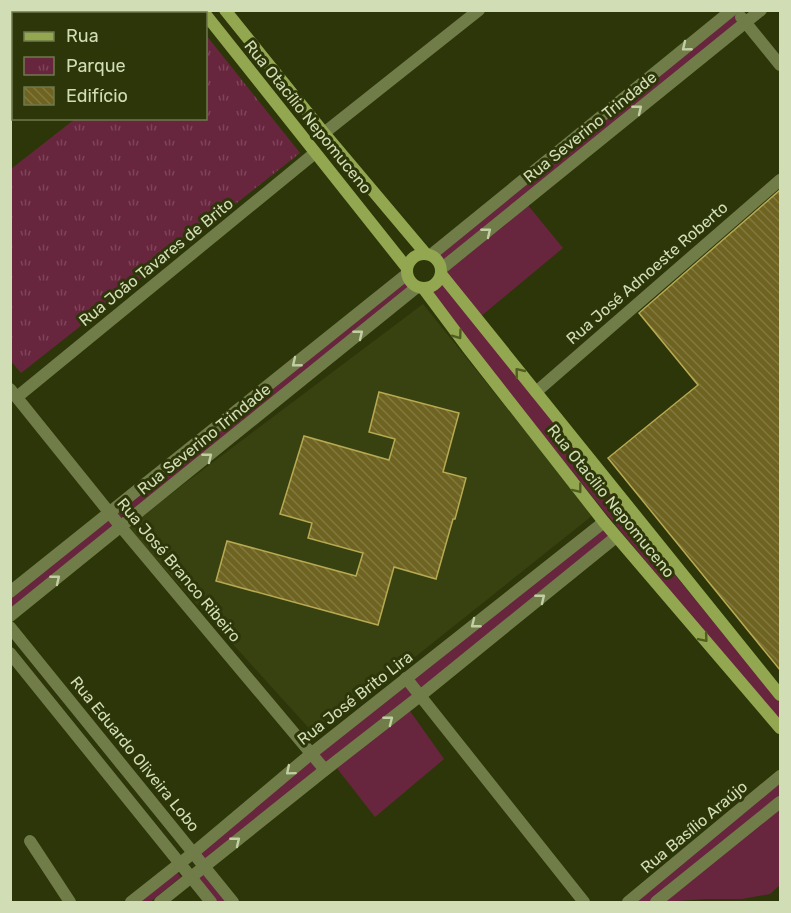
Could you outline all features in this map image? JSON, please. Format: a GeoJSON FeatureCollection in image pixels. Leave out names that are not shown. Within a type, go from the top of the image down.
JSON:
{"type":"FeatureCollection","features":[{"type":"Feature","properties":{"kind":"street"},"geometry":{"type":"LineString","coordinates":[[324,133],[479,10]]}},
{"type":"Feature","properties":{"kind":"street"},"geometry":{"type":"LineString","coordinates":[[733,10],[780,65]]}},
{"type":"Feature","properties":{"kind":"street","name":"Rua Severino Trindade"},"geometry":{"type":"LineString","coordinates":[[429,255],[733,10]]}},
{"type":"Feature","properties":{"kind":"street","name":"Rua Severino Trindade"},"geometry":{"type":"LineString","coordinates":[[441,272],[760,10]]}},
{"type":"Feature","properties":{"kind":"street","name":"Rua Otacílio Nepomuceno"},"geometry":{"type":"LineString","coordinates":[[231,13],[324,133],[429,255]]}},
{"type":"Feature","properties":{"kind":"street","name":"Rua Otacílio Nepomuceno"},"geometry":{"type":"LineString","coordinates":[[207,17],[407,271]]}},
{"type":"Feature","properties":{"kind":"street","name":"Rua João Tavares de Brito"},"geometry":{"type":"LineString","coordinates":[[14,393],[315,153]]}},
{"type":"Feature","properties":{"kind":"street","name":"Rua José Adnoeste Roberto"},"geometry":{"type":"LineString","coordinates":[[536,392],[780,180]]}},
{"type":"Feature","properties":{"kind":"street"},"geometry":{"type":"LineString","coordinates":[[429,255],[440,263],[440,279],[433,286],[420,288],[409,279],[407,271],[412,259],[416,256],[429,255]]}},
{"type":"Feature","properties":{"kind":"street","name":"Rua Severino Trindade"},"geometry":{"type":"LineString","coordinates":[[10,592],[407,271]]}},
{"type":"Feature","properties":{"kind":"street","name":"Rua Otacílio Nepomuceno"},"geometry":{"type":"LineString","coordinates":[[441,272],[780,695]]}},
{"type":"Feature","properties":{"kind":"street","name":"Rua Otacílio Nepomuceno"},"geometry":{"type":"LineString","coordinates":[[420,288],[603,522],[780,728]]}},
{"type":"Feature","properties":{"kind":"street","name":"Rua Severino Trindade"},"geometry":{"type":"LineString","coordinates":[[10,616],[420,288]]}},
{"type":"Feature","properties":{"kind":"street","name":"Rua José Branco Ribeiro"},"geometry":{"type":"LineString","coordinates":[[14,393],[121,527],[325,770]]}},
{"type":"Feature","properties":{"kind":"street","name":"Rua José Brito Lira"},"geometry":{"type":"LineString","coordinates":[[131,903],[312,753],[603,522]]}},
{"type":"Feature","properties":{"kind":"street"},"geometry":{"type":"LineString","coordinates":[[160,903],[616,537]]}},
{"type":"Feature","properties":{"kind":"street","name":"Rua Eduardo Oliveira Lobo"},"geometry":{"type":"LineString","coordinates":[[10,627],[233,903]]}},
{"type":"Feature","properties":{"kind":"street","name":"Rua Eduardo Oliveira Lobo"},"geometry":{"type":"LineString","coordinates":[[10,653],[211,903]]}},
{"type":"Feature","properties":{"kind":"street"},"geometry":{"type":"LineString","coordinates":[[406,678],[584,903]]}},
{"type":"Feature","properties":{"kind":"street","name":"Rua Basílio Araújo"},"geometry":{"type":"LineString","coordinates":[[628,903],[780,776]]}},
{"type":"Feature","properties":{"kind":"street","name":"Rua Basílio Araújo"},"geometry":{"type":"LineString","coordinates":[[656,903],[780,802]]}},
{"type":"Feature","properties":{"kind":"street"},"geometry":{"type":"LineString","coordinates":[[30,841],[70,903]]}},
{"type":"Feature","properties":{"kind":"shaded area"},"geometry":{"type":"Polygon","coordinates":[[[423,304],[593,515],[316,736],[127,527],[423,304]]]}},
{"type":"Feature","properties":{"kind":"green space"},"geometry":{"type":"Polygon","coordinates":[[[734,12],[741,22],[442,267],[437,258],[433,256],[734,12]]]}},
{"type":"Feature","properties":{"kind":"green space"},"geometry":{"type":"Polygon","coordinates":[[[207,36],[300,153],[21,373],[11,361],[11,169],[74,120],[207,120],[207,36]]]}},
{"type":"Feature","properties":{"kind":"green space"},"geometry":{"type":"Polygon","coordinates":[[[527,204],[563,248],[480,317],[443,274],[527,204]]]}},
{"type":"Feature","properties":{"kind":"green space"},"geometry":{"type":"Polygon","coordinates":[[[442,279],[665,563],[780,703],[780,723],[604,511],[427,291],[435,287],[442,279]]]}},
{"type":"Feature","properties":{"kind":"green space"},"geometry":{"type":"Polygon","coordinates":[[[404,280],[410,288],[123,520],[117,513],[404,280]]]}},
{"type":"Feature","properties":{"kind":"green space"},"geometry":{"type":"Polygon","coordinates":[[[109,520],[116,528],[11,613],[11,595],[109,520]]]}},
{"type":"Feature","properties":{"kind":"green space"},"geometry":{"type":"Polygon","coordinates":[[[605,525],[614,536],[422,691],[412,678],[605,525]]]}},
{"type":"Feature","properties":{"kind":"green space"},"geometry":{"type":"Polygon","coordinates":[[[405,684],[415,696],[325,765],[315,751],[405,684]]]}},
{"type":"Feature","properties":{"kind":"green space"},"geometry":{"type":"Polygon","coordinates":[[[410,711],[444,759],[375,817],[336,767],[410,711]]]}},
{"type":"Feature","properties":{"kind":"green space"},"geometry":{"type":"Polygon","coordinates":[[[310,758],[320,769],[207,862],[199,852],[310,758]]]}},
{"type":"Feature","properties":{"kind":"green space"},"geometry":{"type":"Polygon","coordinates":[[[780,781],[780,798],[652,902],[633,902],[780,781]]]}},
{"type":"Feature","properties":{"kind":"green space"},"geometry":{"type":"Polygon","coordinates":[[[780,807],[780,885],[770,894],[742,899],[663,902],[780,807]]]}},
{"type":"Feature","properties":{"kind":"green space"},"geometry":{"type":"Polygon","coordinates":[[[176,871],[181,877],[150,902],[136,902],[176,871]]]}},
{"type":"Feature","properties":{"kind":"green space"},"geometry":{"type":"Polygon","coordinates":[[[204,871],[230,902],[215,902],[195,879],[204,871]]]}},
{"type":"Feature","properties":{"kind":"building"},"geometry":{"type":"Polygon","coordinates":[[[780,190],[780,670],[608,458],[698,385],[639,313],[780,190]]]}},
{"type":"Feature","properties":{"kind":"building"},"geometry":{"type":"Polygon","coordinates":[[[379,392],[459,413],[443,472],[466,478],[436,579],[394,567],[378,625],[216,581],[227,541],[356,576],[363,553],[308,538],[312,523],[280,514],[304,436],[389,460],[395,439],[369,432],[379,392]]]}}]}
